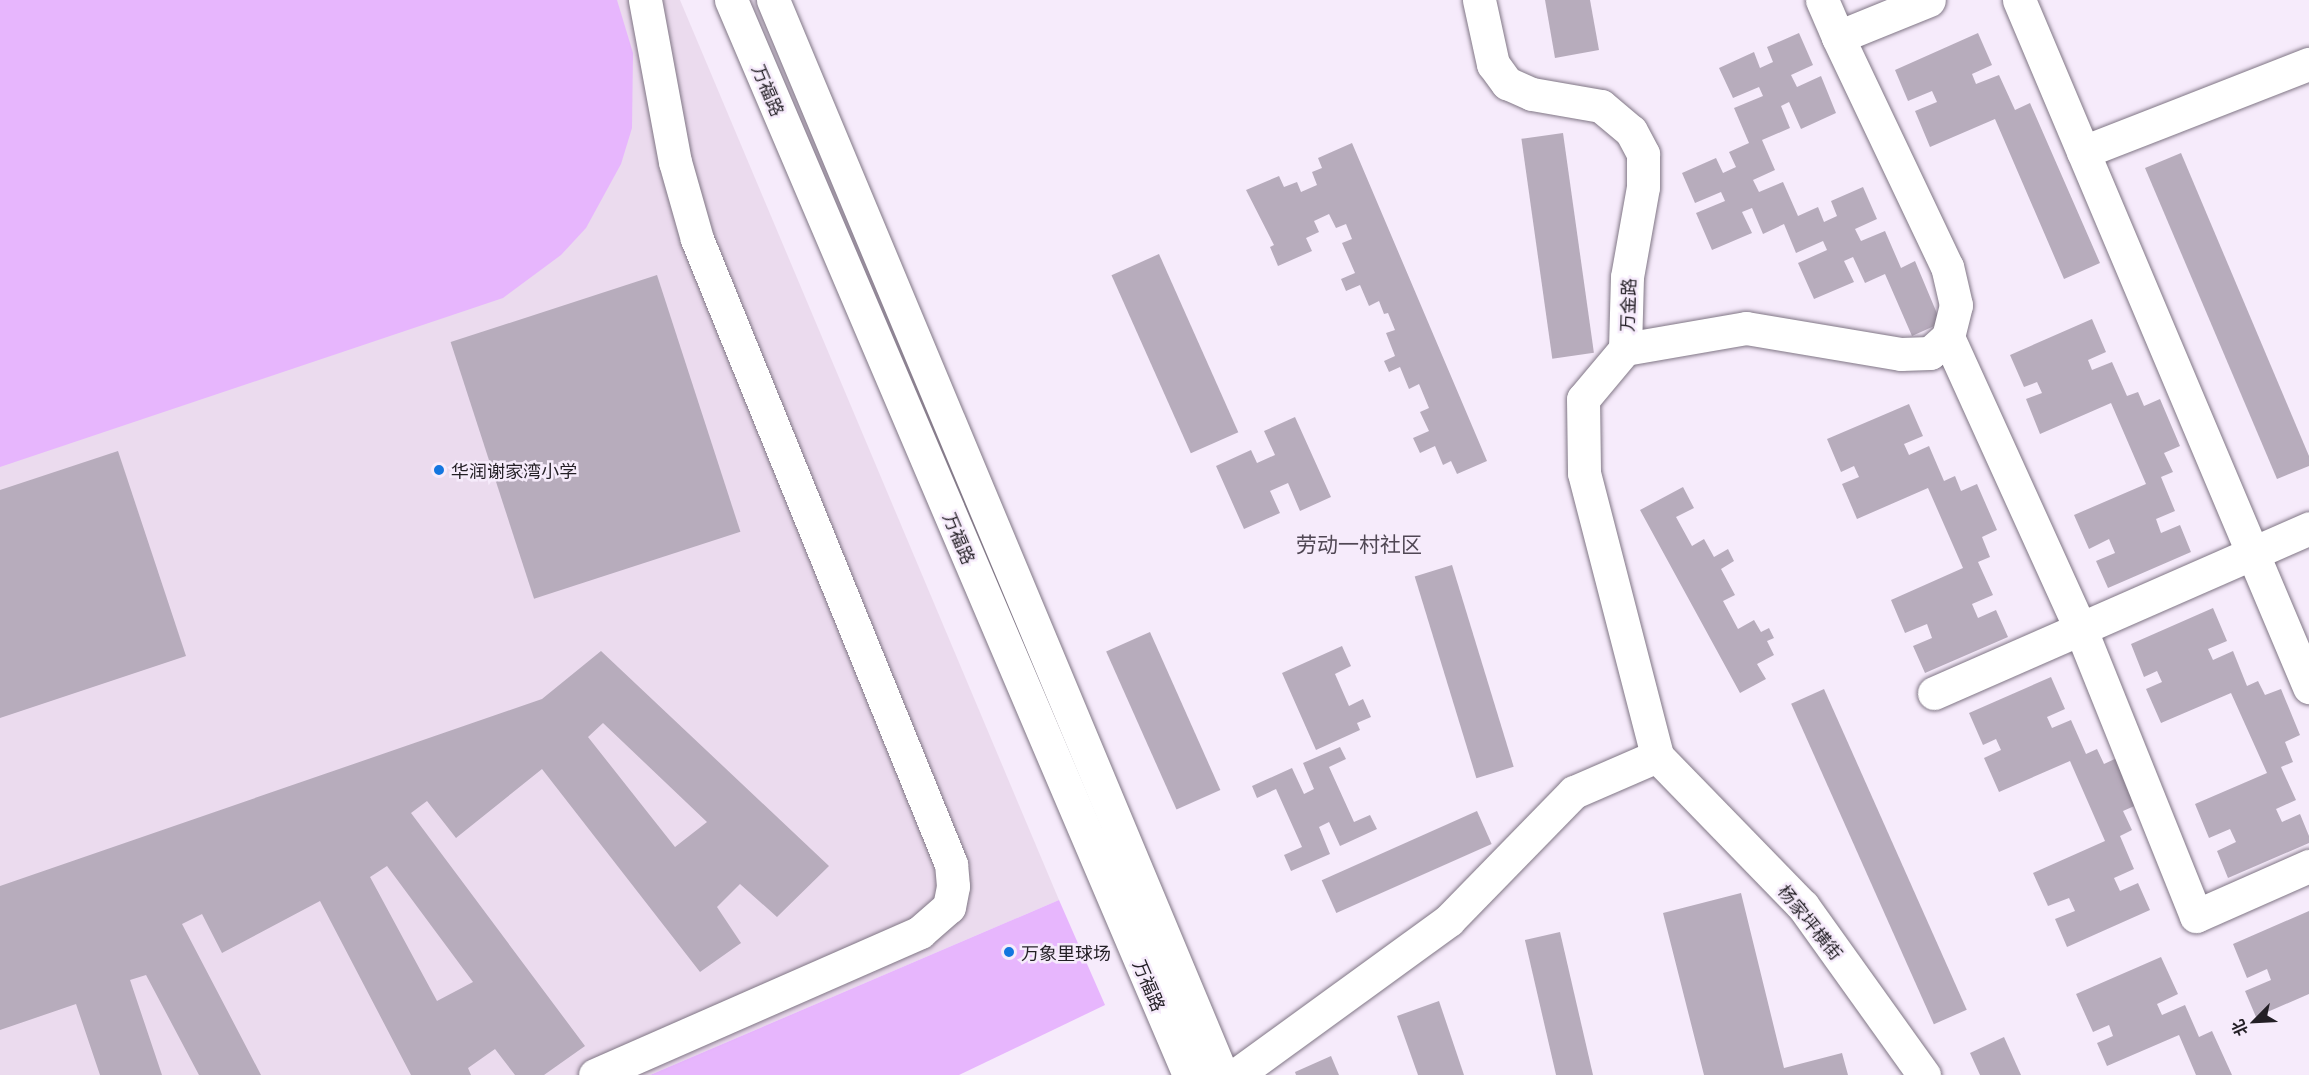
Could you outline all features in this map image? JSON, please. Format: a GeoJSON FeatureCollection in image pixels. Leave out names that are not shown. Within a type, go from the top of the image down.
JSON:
{"type":"FeatureCollection","features":[{"type":"Feature","properties":{"kind":"street"},"geometry":{"type":"LineString","coordinates":[[595,1075],[920,932],[948,907],[953,886],[951,864],[696,239],[675,162],[645,0]]}},
{"type":"Feature","properties":{"kind":"street","name":"万福路"},"geometry":{"type":"LineString","coordinates":[[731,0],[1189,1075]]}},
{"type":"Feature","properties":{"kind":"street","name":"万福路"},"geometry":{"type":"LineString","coordinates":[[773,0],[1222,1075]]}},
{"type":"Feature","properties":{"kind":"street","name":"万金路"},"geometry":{"type":"LineString","coordinates":[[1479,0],[1493,63],[1507,83],[1532,94],[1601,106],[1631,131],[1643,154],[1643,187],[1627,277],[1625,349],[1584,399],[1584,472],[1657,756]]}},
{"type":"Feature","properties":{"kind":"street"},"geometry":{"type":"LineString","coordinates":[[1625,349],[1746,328],[1901,354],[1930,353],[1948,337],[1956,305],[1947,267],[1822,0]]}},
{"type":"Feature","properties":{"kind":"street"},"geometry":{"type":"LineString","coordinates":[[1838,37],[1929,0]]}},
{"type":"Feature","properties":{"kind":"street"},"geometry":{"type":"LineString","coordinates":[[2019,0],[2309,687]]}},
{"type":"Feature","properties":{"kind":"street"},"geometry":{"type":"LineString","coordinates":[[2083,152],[2309,64]]}},
{"type":"Feature","properties":{"kind":"street"},"geometry":{"type":"LineString","coordinates":[[1948,337],[2081,630],[2196,916],[2309,866]]}},
{"type":"Feature","properties":{"kind":"street"},"geometry":{"type":"LineString","coordinates":[[1934,693],[2309,528]]}},
{"type":"Feature","properties":{"kind":"street"},"geometry":{"type":"LineString","coordinates":[[1236,1075],[1449,920],[1574,792],[1657,756]]}},
{"type":"Feature","properties":{"kind":"street","name":"杨家坪横街"},"geometry":{"type":"LineString","coordinates":[[1657,756],[1803,906],[1924,1075]]}},
{"type":"Feature","properties":{"kind":"shaded area","name":"华润谢家湾小学"},"geometry":{"type":"Polygon","coordinates":[[[0,0],[680,0],[1059,900],[650,1075],[0,1075],[0,0]]]}},
{"type":"Feature","properties":{"kind":"shaded area"},"geometry":{"type":"Polygon","coordinates":[[[0,0],[617,0],[633,53],[632,128],[621,164],[586,228],[561,255],[503,298],[0,467],[0,0]]]}},
{"type":"Feature","properties":{"kind":"shaded area","name":"万象里球场"},"geometry":{"type":"Polygon","coordinates":[[[1059,900],[1105,1005],[959,1075],[650,1075],[1059,900]]]}},
{"type":"Feature","properties":{"kind":"building"},"geometry":{"type":"Polygon","coordinates":[[[1545,0],[1590,0],[1599,50],[1555,58],[1545,0]]]}},
{"type":"Feature","properties":{"kind":"building"},"geometry":{"type":"Polygon","coordinates":[[[1799,33],[1813,65],[1791,75],[1797,87],[1821,76],[1836,113],[1801,129],[1789,102],[1781,106],[1790,128],[1762,140],[1775,170],[1753,180],[1759,192],[1783,182],[1798,216],[1818,207],[1824,222],[1837,216],[1831,201],[1863,187],[1877,219],[1855,229],[1861,241],[1885,231],[1901,268],[1915,261],[1941,323],[1912,336],[1885,274],[1865,283],[1853,257],[1844,261],[1854,282],[1814,299],[1798,263],[1827,250],[1823,241],[1796,253],[1784,224],[1763,234],[1752,208],[1742,212],[1752,233],[1712,250],[1696,213],[1725,201],[1721,192],[1695,203],[1682,173],[1716,158],[1723,173],[1736,167],[1729,152],[1749,143],[1734,108],[1763,96],[1759,87],[1733,98],[1719,68],[1754,52],[1760,68],[1773,62],[1767,47],[1799,33]]]}},
{"type":"Feature","properties":{"kind":"building"},"geometry":{"type":"Polygon","coordinates":[[[1978,33],[1992,65],[1972,74],[1976,84],[1999,75],[2015,110],[2030,103],[2100,263],[2064,279],[1995,119],[1930,147],[1915,111],[1937,102],[1932,91],[1908,101],[1895,70],[1978,33]]]}},
{"type":"Feature","properties":{"kind":"building"},"geometry":{"type":"Polygon","coordinates":[[[1563,133],[1594,353],[1552,359],[1521,139],[1563,133]]]}},
{"type":"Feature","properties":{"kind":"building"},"geometry":{"type":"Polygon","coordinates":[[[1352,143],[1487,461],[1457,474],[1451,461],[1443,465],[1435,446],[1420,453],[1413,438],[1429,431],[1420,412],[1429,408],[1419,384],[1409,389],[1400,367],[1389,372],[1384,361],[1395,356],[1386,333],[1395,330],[1388,313],[1384,314],[1379,301],[1369,306],[1360,285],[1346,291],[1341,279],[1355,273],[1342,243],[1352,239],[1346,224],[1336,228],[1329,214],[1314,221],[1319,232],[1306,238],[1312,251],[1278,266],[1270,247],[1274,245],[1246,190],[1279,176],[1284,187],[1297,182],[1301,192],[1317,185],[1312,172],[1322,168],[1318,158],[1352,143]]]}},
{"type":"Feature","properties":{"kind":"building"},"geometry":{"type":"Polygon","coordinates":[[[2181,153],[2309,456],[2309,466],[2277,479],[2145,168],[2181,153]]]}},
{"type":"Feature","properties":{"kind":"building"},"geometry":{"type":"Polygon","coordinates":[[[1159,254],[1238,432],[1191,453],[1111,275],[1159,254]]]}},
{"type":"Feature","properties":{"kind":"building"},"geometry":{"type":"Polygon","coordinates":[[[657,275],[740,532],[534,599],[451,342],[657,275]]]}},
{"type":"Feature","properties":{"kind":"building"},"geometry":{"type":"Polygon","coordinates":[[[2092,319],[2106,352],[2088,360],[2092,370],[2112,362],[2127,396],[2138,392],[2144,406],[2160,399],[2180,446],[2164,453],[2173,472],[2161,477],[2175,511],[2156,519],[2161,533],[2180,525],[2191,552],[2108,588],[2096,561],[2115,553],[2109,539],[2089,549],[2074,515],[2146,484],[2111,403],[2040,434],[2026,399],[2042,393],[2037,382],[2024,387],[2010,355],[2092,319]]]}},
{"type":"Feature","properties":{"kind":"building"},"geometry":{"type":"Polygon","coordinates":[[[1909,404],[1923,436],[1904,444],[1909,455],[1929,446],[1944,481],[1955,476],[1961,491],[1977,484],[1997,530],[1982,537],[1990,557],[1978,562],[1993,595],[1972,604],[1978,618],[1996,610],[2008,637],[1925,673],[1913,646],[1932,638],[1927,624],[1905,633],[1891,600],[1963,568],[1928,488],[1857,519],[1842,484],[1859,477],[1854,466],[1841,472],[1827,439],[1909,404]]]}},
{"type":"Feature","properties":{"kind":"building"},"geometry":{"type":"Polygon","coordinates":[[[1295,417],[1331,497],[1300,511],[1288,483],[1270,491],[1280,513],[1244,529],[1216,466],[1251,450],[1257,463],[1275,455],[1264,431],[1295,417]]]}},
{"type":"Feature","properties":{"kind":"building"},"geometry":{"type":"Polygon","coordinates":[[[118,451],[186,656],[0,718],[0,490],[118,451]]]}},
{"type":"Feature","properties":{"kind":"building"},"geometry":{"type":"Polygon","coordinates":[[[1683,487],[1694,508],[1676,517],[1692,546],[1704,539],[1714,557],[1728,549],[1734,561],[1721,569],[1735,595],[1723,601],[1738,629],[1754,620],[1761,632],[1769,628],[1774,638],[1767,641],[1774,655],[1757,664],[1766,679],[1740,693],[1640,510],[1683,487]]]}},
{"type":"Feature","properties":{"kind":"building"},"geometry":{"type":"Polygon","coordinates":[[[1452,565],[1514,767],[1476,778],[1415,576],[1452,565]]]}},
{"type":"Feature","properties":{"kind":"building"},"geometry":{"type":"Polygon","coordinates":[[[2213,608],[2227,641],[2208,649],[2213,660],[2233,651],[2247,686],[2258,681],[2265,695],[2281,689],[2300,735],[2285,742],[2293,762],[2281,767],[2296,800],[2276,809],[2282,822],[2300,814],[2309,836],[2309,843],[2228,878],[2217,851],[2236,842],[2230,829],[2209,838],[2195,804],[2267,773],[2231,693],[2161,723],[2146,689],[2162,682],[2157,671],[2144,677],[2131,644],[2213,608]]]}},
{"type":"Feature","properties":{"kind":"building"},"geometry":{"type":"Polygon","coordinates":[[[1150,632],[1220,790],[1177,810],[1106,652],[1150,632]]]}},
{"type":"Feature","properties":{"kind":"building"},"geometry":{"type":"Polygon","coordinates":[[[1342,646],[1351,666],[1335,674],[1349,706],[1363,699],[1371,717],[1357,723],[1360,730],[1316,750],[1282,673],[1342,646]]]}},
{"type":"Feature","properties":{"kind":"building"},"geometry":{"type":"Polygon","coordinates":[[[601,651],[829,866],[777,917],[740,884],[717,907],[741,943],[700,972],[542,769],[456,838],[427,801],[411,813],[585,1046],[544,1075],[515,1075],[495,1049],[468,1068],[471,1075],[411,1075],[320,901],[222,953],[202,914],[182,924],[261,1075],[199,1075],[146,975],[130,980],[162,1075],[100,1075],[76,1004],[0,1030],[0,886],[542,699],[601,651]],[[603,723],[588,737],[675,847],[707,822],[603,723]],[[387,866],[370,877],[437,1001],[473,982],[387,866]]]}},
{"type":"Feature","properties":{"kind":"building"},"geometry":{"type":"Polygon","coordinates":[[[2051,677],[2065,709],[2047,717],[2052,728],[2071,720],[2086,754],[2097,749],[2104,764],[2119,757],[2139,804],[2123,811],[2132,830],[2120,836],[2134,869],[2114,878],[2120,891],[2138,883],[2150,910],[2067,947],[2055,919],[2075,911],[2069,898],[2048,906],[2033,873],[2105,841],[2070,761],[1999,792],[1984,758],[2001,750],[1996,739],[1983,745],[1969,713],[2051,677]]]}},
{"type":"Feature","properties":{"kind":"building"},"geometry":{"type":"Polygon","coordinates":[[[1824,689],[1967,1010],[1934,1024],[1791,704],[1824,689]]]}},
{"type":"Feature","properties":{"kind":"building"},"geometry":{"type":"Polygon","coordinates":[[[1340,747],[1346,759],[1329,767],[1354,822],[1370,815],[1377,829],[1340,846],[1329,822],[1319,827],[1330,854],[1291,871],[1284,855],[1302,847],[1276,789],[1257,798],[1252,786],[1292,768],[1304,794],[1314,789],[1303,763],[1340,747]]]}},
{"type":"Feature","properties":{"kind":"building"},"geometry":{"type":"Polygon","coordinates":[[[1477,811],[1492,844],[1336,913],[1322,880],[1477,811]]]}},
{"type":"Feature","properties":{"kind":"building"},"geometry":{"type":"Polygon","coordinates":[[[1741,893],[1784,1068],[1842,1053],[1848,1075],[1704,1075],[1663,913],[1741,893]]]}},
{"type":"Feature","properties":{"kind":"building"},"geometry":{"type":"Polygon","coordinates":[[[2309,911],[2309,994],[2256,1017],[2245,991],[2271,980],[2267,969],[2247,978],[2233,944],[2309,911]]]}},
{"type":"Feature","properties":{"kind":"building"},"geometry":{"type":"Polygon","coordinates":[[[1560,932],[1593,1075],[1556,1075],[1525,940],[1560,932]]]}},
{"type":"Feature","properties":{"kind":"building"},"geometry":{"type":"Polygon","coordinates":[[[2161,957],[2178,994],[2157,1004],[2162,1015],[2185,1005],[2199,1037],[2212,1031],[2232,1075],[2196,1075],[2179,1035],[2107,1066],[2097,1043],[2113,1036],[2109,1025],[2093,1032],[2076,994],[2161,957]]]}},
{"type":"Feature","properties":{"kind":"building"},"geometry":{"type":"Polygon","coordinates":[[[1439,1001],[1464,1075],[1418,1075],[1397,1016],[1439,1001]]]}},
{"type":"Feature","properties":{"kind":"building"},"geometry":{"type":"Polygon","coordinates":[[[2004,1037],[2021,1075],[1980,1075],[1970,1053],[2004,1037]]]}},
{"type":"Feature","properties":{"kind":"building"},"geometry":{"type":"Polygon","coordinates":[[[1331,1056],[1339,1075],[1296,1075],[1295,1072],[1331,1056]]]}},
{"type":"Feature","properties":{"kind":"place","name":"华润谢家湾小学"},"geometry":{"type":"Point","coordinates":[439,470]}},
{"type":"Feature","properties":{"kind":"place","name":"万象里球场"},"geometry":{"type":"Point","coordinates":[1009,952]}},
{"type":"Feature","properties":{"kind":"district","name":"劳动一村社区"},"geometry":{"type":"Point","coordinates":[1359,543]}}]}
